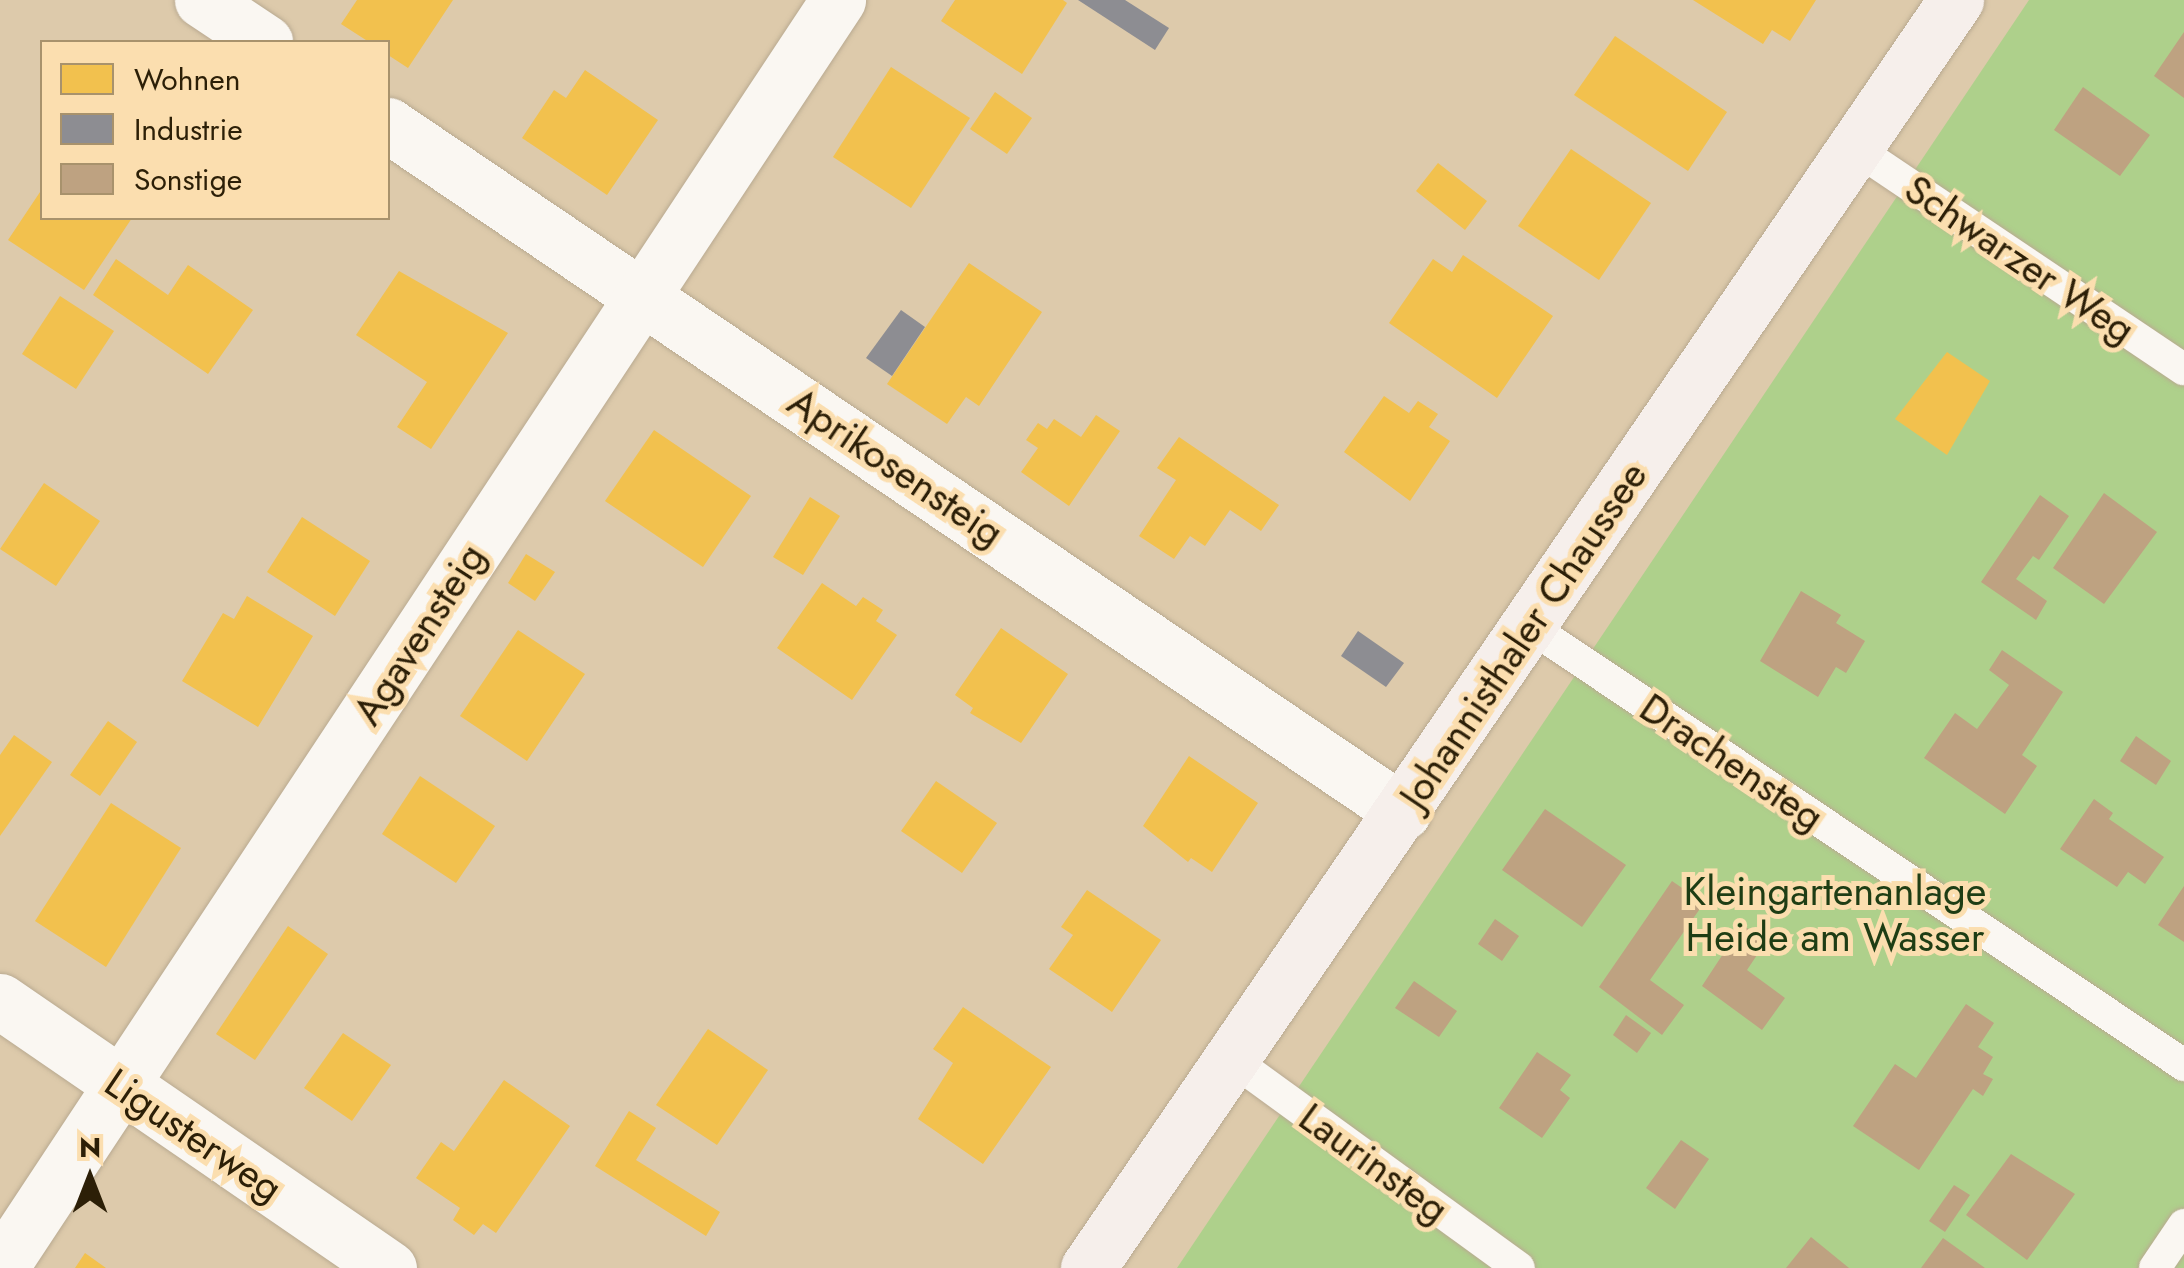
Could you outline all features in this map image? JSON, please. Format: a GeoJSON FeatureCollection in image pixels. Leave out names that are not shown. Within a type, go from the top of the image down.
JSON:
{"type":"FeatureCollection","features":[{"type":"Feature","properties":{"kind":"street"},"geometry":{"type":"LineString","coordinates":[[202,0],[262,40]]}},
{"type":"Feature","properties":{"kind":"street","name":"Agavensteig"},"geometry":{"type":"LineString","coordinates":[[0,1268],[838,0]]}},
{"type":"Feature","properties":{"kind":"street","name":"Johannisthaler Chaussee"},"geometry":{"type":"LineString","coordinates":[[1088,1268],[1956,0]]}},
{"type":"Feature","properties":{"kind":"street","name":"Aprikosensteig"},"geometry":{"type":"LineString","coordinates":[[390,125],[1402,812]]}},
{"type":"Feature","properties":{"kind":"street","name":"Ligusterweg"},"geometry":{"type":"LineString","coordinates":[[0,1001],[389,1268]]}},
{"type":"Feature","properties":{"kind":"lane","name":"Schwarzer Weg"},"geometry":{"type":"LineString","coordinates":[[1856,149],[2184,369]]}},
{"type":"Feature","properties":{"kind":"lane","name":"Drachensteg"},"geometry":{"type":"LineString","coordinates":[[1529,626],[2184,1065]]}},
{"type":"Feature","properties":{"kind":"lane","name":"Laurinsteg"},"geometry":{"type":"LineString","coordinates":[[1230,1058],[1519,1268]]}},
{"type":"Feature","properties":{"kind":"lane"},"geometry":{"type":"LineString","coordinates":[[2155,1268],[2184,1225]]}},
{"type":"Feature","properties":{"kind":"green space","name":"Kleingartenanlage Heide am Wasser"},"geometry":{"type":"Polygon","coordinates":[[[2029,0],[2184,0],[2184,1268],[1177,1268],[2029,0]]]}},
{"type":"Feature","properties":{"kind":"building: Wohnen"},"geometry":{"type":"Polygon","coordinates":[[[357,0],[453,0],[408,68],[390,56],[390,40],[366,40],[341,24],[357,0]]]}},
{"type":"Feature","properties":{"kind":"building: Wohnen"},"geometry":{"type":"Polygon","coordinates":[[[955,0],[1067,3],[1022,74],[941,21],[955,0]]]}},
{"type":"Feature","properties":{"kind":"building: Wohnen"},"geometry":{"type":"Polygon","coordinates":[[[1693,0],[1816,0],[1790,41],[1772,30],[1763,44],[1693,0]]]}},
{"type":"Feature","properties":{"kind":"building: Wohnen"},"geometry":{"type":"Polygon","coordinates":[[[1615,36],[1727,112],[1688,171],[1574,95],[1615,36]]]}},
{"type":"Feature","properties":{"kind":"building: Wohnen"},"geometry":{"type":"Polygon","coordinates":[[[891,67],[970,118],[911,208],[833,157],[891,67]]]}},
{"type":"Feature","properties":{"kind":"building: Wohnen"},"geometry":{"type":"Polygon","coordinates":[[[585,70],[658,120],[607,195],[522,138],[554,90],[566,98],[585,70]]]}},
{"type":"Feature","properties":{"kind":"building: Wohnen"},"geometry":{"type":"Polygon","coordinates":[[[995,92],[1032,118],[1007,154],[970,129],[995,92]]]}},
{"type":"Feature","properties":{"kind":"building: Wohnen"},"geometry":{"type":"Polygon","coordinates":[[[1571,149],[1651,203],[1599,280],[1518,226],[1571,149]]]}},
{"type":"Feature","properties":{"kind":"building: Wohnen"},"geometry":{"type":"Polygon","coordinates":[[[1438,163],[1487,201],[1465,230],[1416,191],[1438,163]]]}},
{"type":"Feature","properties":{"kind":"building: Wohnen"},"geometry":{"type":"Polygon","coordinates":[[[40,192],[40,220],[131,220],[84,290],[8,240],[40,192]]]}},
{"type":"Feature","properties":{"kind":"building: Wohnen"},"geometry":{"type":"Polygon","coordinates":[[[1463,255],[1553,316],[1497,398],[1389,323],[1433,259],[1452,272],[1463,255]]]}},
{"type":"Feature","properties":{"kind":"building: Wohnen"},"geometry":{"type":"Polygon","coordinates":[[[116,259],[168,295],[188,265],[253,310],[208,374],[93,295],[116,259]]]}},
{"type":"Feature","properties":{"kind":"building: Wohnen"},"geometry":{"type":"Polygon","coordinates":[[[969,263],[1042,312],[979,406],[966,397],[947,424],[887,384],[969,263]]]}},
{"type":"Feature","properties":{"kind":"building: Wohnen"},"geometry":{"type":"Polygon","coordinates":[[[399,271],[508,333],[431,449],[397,427],[427,382],[356,335],[399,271]]]}},
{"type":"Feature","properties":{"kind":"building: Wohnen"},"geometry":{"type":"Polygon","coordinates":[[[60,296],[114,331],[76,389],[22,354],[60,296]]]}},
{"type":"Feature","properties":{"kind":"building: Wohnen"},"geometry":{"type":"Polygon","coordinates":[[[1947,352],[1990,381],[1947,455],[1895,419],[1947,352]]]}},
{"type":"Feature","properties":{"kind":"building: Wohnen"},"geometry":{"type":"Polygon","coordinates":[[[1384,396],[1409,413],[1418,401],[1438,414],[1429,427],[1450,441],[1410,501],[1344,452],[1384,396]]]}},
{"type":"Feature","properties":{"kind":"building: Wohnen"},"geometry":{"type":"Polygon","coordinates":[[[1096,415],[1120,431],[1069,506],[1021,472],[1038,448],[1026,440],[1038,423],[1047,429],[1054,419],[1081,437],[1096,415]]]}},
{"type":"Feature","properties":{"kind":"building: Wohnen"},"geometry":{"type":"Polygon","coordinates":[[[654,430],[751,496],[703,567],[605,501],[654,430]]]}},
{"type":"Feature","properties":{"kind":"building: Wohnen"},"geometry":{"type":"Polygon","coordinates":[[[1179,437],[1279,505],[1261,531],[1230,510],[1205,546],[1190,536],[1174,559],[1139,536],[1176,480],[1157,468],[1179,437]]]}},
{"type":"Feature","properties":{"kind":"building: Wohnen"},"geometry":{"type":"Polygon","coordinates":[[[44,483],[100,521],[56,586],[0,549],[44,483]]]}},
{"type":"Feature","properties":{"kind":"building: Wohnen"},"geometry":{"type":"Polygon","coordinates":[[[810,497],[840,516],[803,575],[773,557],[810,497]]]}},
{"type":"Feature","properties":{"kind":"building: Wohnen"},"geometry":{"type":"Polygon","coordinates":[[[302,517],[370,561],[335,616],[267,572],[302,517]]]}},
{"type":"Feature","properties":{"kind":"building: Wohnen"},"geometry":{"type":"Polygon","coordinates":[[[526,554],[555,572],[535,601],[508,583],[526,554]]]}},
{"type":"Feature","properties":{"kind":"building: Wohnen"},"geometry":{"type":"Polygon","coordinates":[[[822,583],[856,606],[863,597],[883,610],[876,621],[897,635],[852,700],[777,648],[822,583]]]}},
{"type":"Feature","properties":{"kind":"building: Wohnen"},"geometry":{"type":"Polygon","coordinates":[[[247,596],[313,636],[258,727],[182,681],[223,613],[234,619],[247,596]]]}},
{"type":"Feature","properties":{"kind":"building: Wohnen"},"geometry":{"type":"Polygon","coordinates":[[[1001,628],[1068,674],[1021,743],[970,713],[973,708],[955,695],[1001,628]]]}},
{"type":"Feature","properties":{"kind":"building: Wohnen"},"geometry":{"type":"Polygon","coordinates":[[[518,630],[585,674],[527,761],[460,716],[518,630]]]}},
{"type":"Feature","properties":{"kind":"building: Wohnen"},"geometry":{"type":"Polygon","coordinates":[[[108,721],[137,742],[100,796],[70,775],[108,721]]]}},
{"type":"Feature","properties":{"kind":"building: Wohnen"},"geometry":{"type":"Polygon","coordinates":[[[14,735],[52,762],[0,836],[0,755],[14,735]]]}},
{"type":"Feature","properties":{"kind":"building: Wohnen"},"geometry":{"type":"Polygon","coordinates":[[[1189,756],[1258,803],[1212,872],[1191,858],[1188,862],[1143,826],[1189,756]]]}},
{"type":"Feature","properties":{"kind":"building: Wohnen"},"geometry":{"type":"Polygon","coordinates":[[[420,776],[495,826],[456,883],[382,834],[420,776]]]}},
{"type":"Feature","properties":{"kind":"building: Wohnen"},"geometry":{"type":"Polygon","coordinates":[[[936,781],[997,823],[962,873],[901,831],[936,781]]]}},
{"type":"Feature","properties":{"kind":"building: Wohnen"},"geometry":{"type":"Polygon","coordinates":[[[111,803],[181,848],[106,967],[35,921],[111,803]]]}},
{"type":"Feature","properties":{"kind":"building: Wohnen"},"geometry":{"type":"Polygon","coordinates":[[[1087,890],[1161,940],[1112,1012],[1049,969],[1073,935],[1061,927],[1087,890]]]}},
{"type":"Feature","properties":{"kind":"building: Wohnen"},"geometry":{"type":"Polygon","coordinates":[[[288,926],[328,954],[255,1060],[216,1034],[288,926]]]}},
{"type":"Feature","properties":{"kind":"building: Wohnen"},"geometry":{"type":"Polygon","coordinates":[[[963,1007],[1051,1067],[983,1164],[918,1119],[953,1063],[933,1049],[963,1007]]]}},
{"type":"Feature","properties":{"kind":"building: Wohnen"},"geometry":{"type":"Polygon","coordinates":[[[708,1029],[768,1070],[717,1145],[656,1105],[708,1029]]]}},
{"type":"Feature","properties":{"kind":"building: Wohnen"},"geometry":{"type":"Polygon","coordinates":[[[343,1033],[391,1065],[352,1121],[304,1088],[343,1033]]]}},
{"type":"Feature","properties":{"kind":"building: Wohnen"},"geometry":{"type":"Polygon","coordinates":[[[504,1080],[570,1126],[496,1233],[483,1224],[474,1235],[453,1220],[460,1208],[416,1178],[441,1142],[454,1151],[504,1080]]]}},
{"type":"Feature","properties":{"kind":"building: Wohnen"},"geometry":{"type":"Polygon","coordinates":[[[629,1111],[656,1128],[636,1160],[720,1212],[706,1236],[595,1166],[629,1111]]]}},
{"type":"Feature","properties":{"kind":"building: Wohnen"},"geometry":{"type":"Polygon","coordinates":[[[85,1253],[106,1268],[75,1268],[85,1253]]]}},
{"type":"Feature","properties":{"kind":"building: Industrie"},"geometry":{"type":"Polygon","coordinates":[[[1078,0],[1125,0],[1169,28],[1155,50],[1078,0]]]}},
{"type":"Feature","properties":{"kind":"building: Industrie"},"geometry":{"type":"Polygon","coordinates":[[[901,310],[925,327],[892,376],[866,358],[901,310]]]}},
{"type":"Feature","properties":{"kind":"building: Industrie"},"geometry":{"type":"Polygon","coordinates":[[[1358,631],[1404,663],[1386,687],[1341,656],[1358,631]]]}},
{"type":"Feature","properties":{"kind":"building: Sonstige"},"geometry":{"type":"Polygon","coordinates":[[[2184,32],[2184,98],[2154,76],[2184,32]]]}},
{"type":"Feature","properties":{"kind":"building: Sonstige"},"geometry":{"type":"Polygon","coordinates":[[[2083,87],[2150,135],[2120,176],[2054,130],[2083,87]]]}},
{"type":"Feature","properties":{"kind":"building: Sonstige"},"geometry":{"type":"Polygon","coordinates":[[[2104,493],[2157,532],[2104,604],[2053,568],[2104,493]]]}},
{"type":"Feature","properties":{"kind":"building: Sonstige"},"geometry":{"type":"Polygon","coordinates":[[[2040,495],[2069,516],[2039,560],[2033,556],[2016,579],[2047,601],[2036,620],[1981,582],[2040,495]]]}},
{"type":"Feature","properties":{"kind":"building: Sonstige"},"geometry":{"type":"Polygon","coordinates":[[[1801,591],[1841,615],[1836,623],[1865,641],[1846,673],[1836,667],[1818,697],[1760,661],[1801,591]]]}},
{"type":"Feature","properties":{"kind":"building: Sonstige"},"geometry":{"type":"Polygon","coordinates":[[[2002,650],[2063,692],[2022,755],[2037,766],[2005,814],[1924,758],[1955,713],[1977,729],[2009,685],[1989,670],[2002,650]]]}},
{"type":"Feature","properties":{"kind":"building: Sonstige"},"geometry":{"type":"Polygon","coordinates":[[[2136,736],[2171,761],[2156,785],[2120,761],[2136,736]]]}},
{"type":"Feature","properties":{"kind":"building: Sonstige"},"geometry":{"type":"Polygon","coordinates":[[[2094,799],[2113,813],[2109,819],[2164,857],[2145,884],[2128,872],[2117,887],[2060,849],[2094,799]]]}},
{"type":"Feature","properties":{"kind":"building: Sonstige"},"geometry":{"type":"Polygon","coordinates":[[[1545,809],[1626,865],[1582,927],[1502,870],[1545,809]]]}},
{"type":"Feature","properties":{"kind":"building: Sonstige"},"geometry":{"type":"Polygon","coordinates":[[[1672,881],[1704,903],[1650,980],[1684,1005],[1662,1035],[1599,987],[1672,881]]]}},
{"type":"Feature","properties":{"kind":"building: Sonstige"},"geometry":{"type":"Polygon","coordinates":[[[2184,886],[2184,942],[2158,925],[2184,886]]]}},
{"type":"Feature","properties":{"kind":"building: Sonstige"},"geometry":{"type":"Polygon","coordinates":[[[1495,919],[1519,936],[1502,961],[1478,944],[1495,919]]]}},
{"type":"Feature","properties":{"kind":"building: Sonstige"},"geometry":{"type":"Polygon","coordinates":[[[1742,925],[1767,940],[1747,970],[1785,998],[1762,1030],[1702,986],[1742,925]]]}},
{"type":"Feature","properties":{"kind":"building: Sonstige"},"geometry":{"type":"Polygon","coordinates":[[[1414,981],[1457,1011],[1439,1037],[1395,1008],[1414,981]]]}},
{"type":"Feature","properties":{"kind":"building: Sonstige"},"geometry":{"type":"Polygon","coordinates":[[[1966,1004],[1994,1023],[1978,1047],[1993,1057],[1983,1074],[1993,1079],[1983,1096],[1973,1089],[1919,1170],[1853,1126],[1895,1064],[1916,1078],[1966,1004]]]}},
{"type":"Feature","properties":{"kind":"building: Sonstige"},"geometry":{"type":"Polygon","coordinates":[[[1626,1015],[1651,1033],[1637,1053],[1613,1035],[1626,1015]]]}},
{"type":"Feature","properties":{"kind":"building: Sonstige"},"geometry":{"type":"Polygon","coordinates":[[[1537,1052],[1571,1075],[1560,1090],[1570,1098],[1542,1138],[1499,1108],[1537,1052]]]}},
{"type":"Feature","properties":{"kind":"building: Sonstige"},"geometry":{"type":"Polygon","coordinates":[[[1681,1140],[1709,1159],[1675,1209],[1646,1188],[1681,1140]]]}},
{"type":"Feature","properties":{"kind":"building: Sonstige"},"geometry":{"type":"Polygon","coordinates":[[[2011,1154],[2075,1194],[2027,1260],[1966,1215],[2011,1154]]]}},
{"type":"Feature","properties":{"kind":"building: Sonstige"},"geometry":{"type":"Polygon","coordinates":[[[1954,1185],[1970,1195],[1945,1232],[1929,1221],[1954,1185]]]}},
{"type":"Feature","properties":{"kind":"building: Sonstige"},"geometry":{"type":"Polygon","coordinates":[[[1811,1237],[1849,1268],[1786,1268],[1811,1237]]]}},
{"type":"Feature","properties":{"kind":"building: Sonstige"},"geometry":{"type":"Polygon","coordinates":[[[1943,1238],[1985,1268],[1921,1268],[1943,1238]]]}}]}
